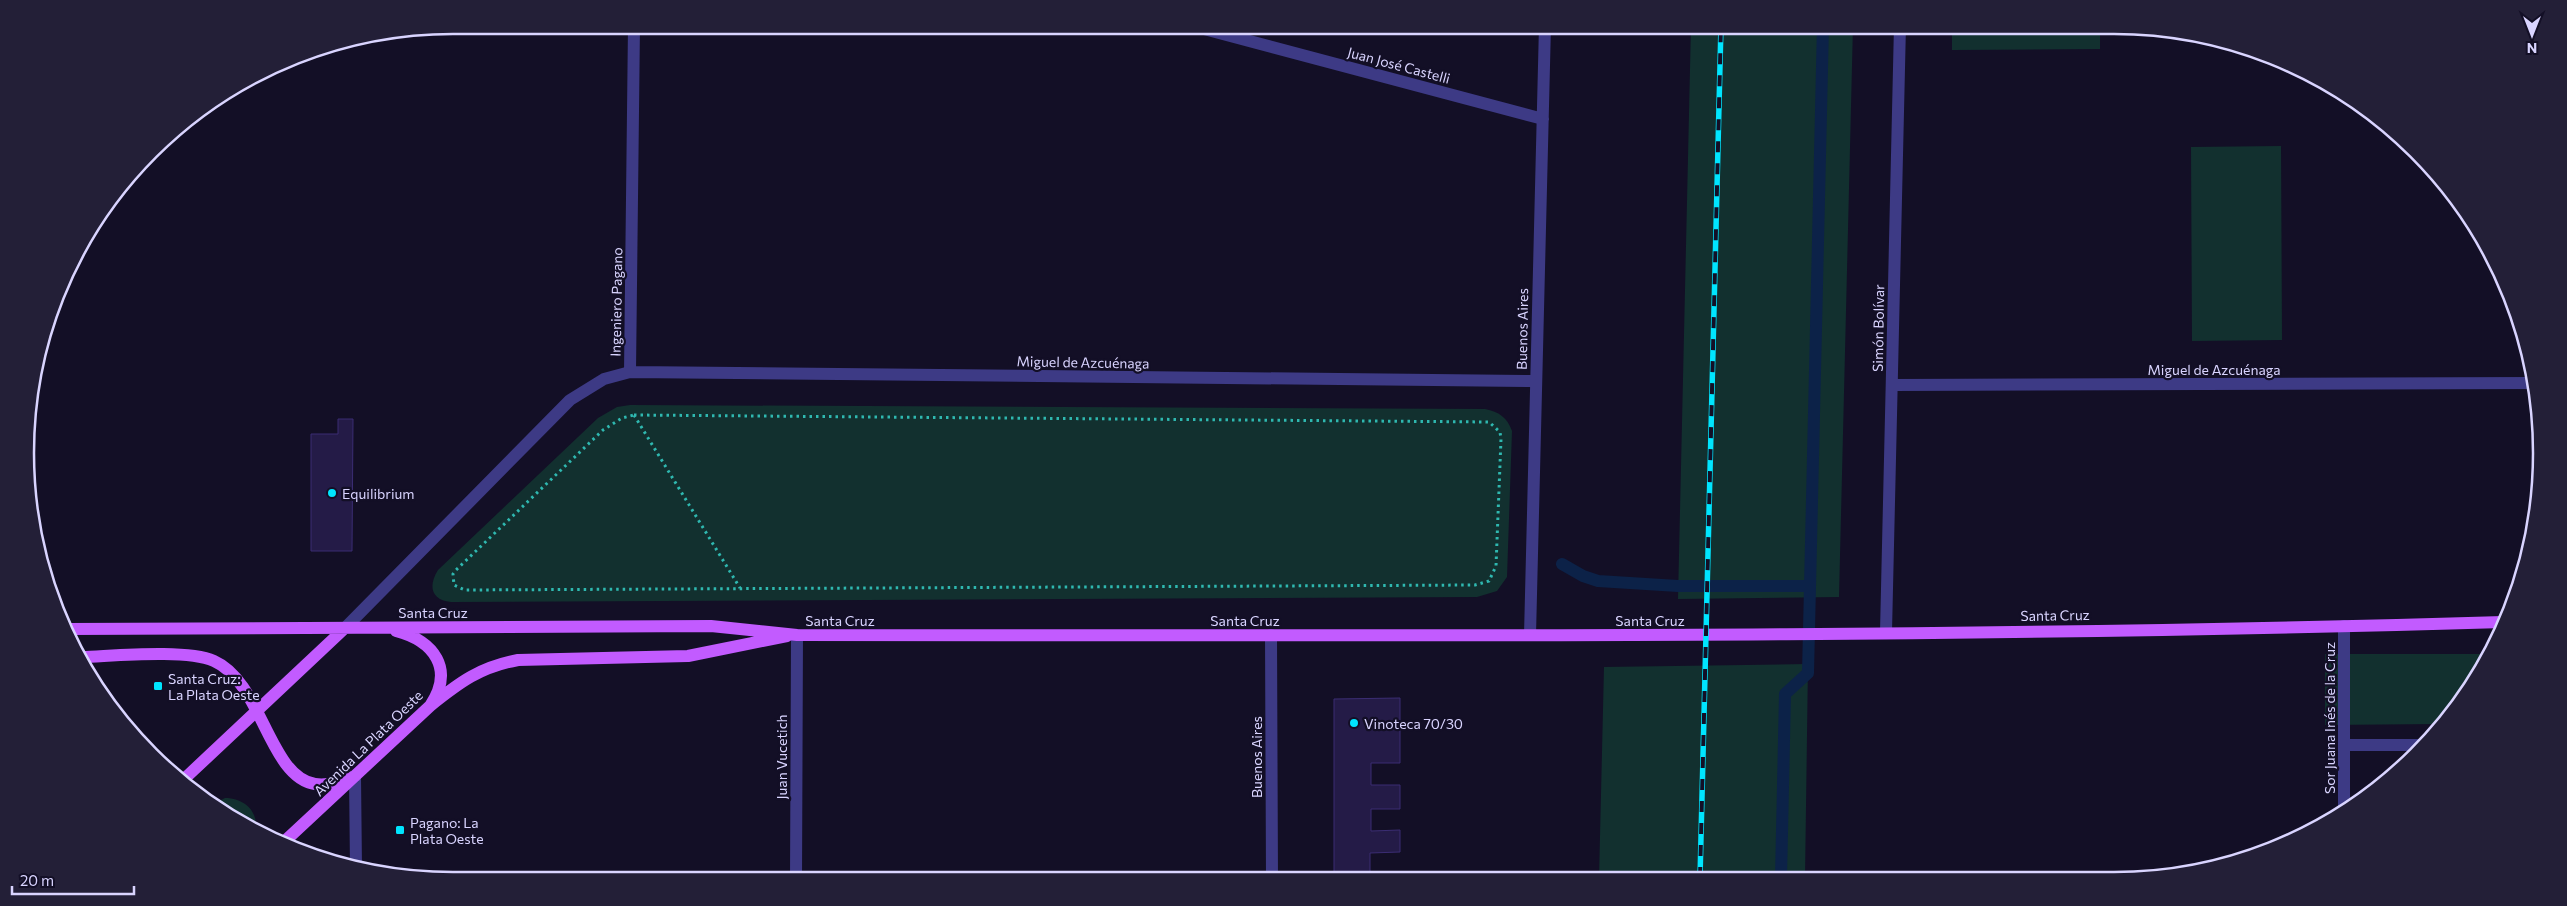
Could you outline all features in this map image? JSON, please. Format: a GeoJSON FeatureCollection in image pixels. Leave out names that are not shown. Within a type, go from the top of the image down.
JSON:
{"type":"FeatureCollection","features":[{"type":"Feature","properties":{"kind":"main road","name":"Santa Cruz"},"geometry":{"type":"LineString","coordinates":[[73,629],[711,626],[797,634],[1530,634],[1886,632],[2497,622]]}},
{"type":"Feature","properties":{"kind":"main road"},"geometry":{"type":"LineString","coordinates":[[187,777],[345,628]]}},
{"type":"Feature","properties":{"kind":"main road","name":"Avenida La Plata Oeste"},"geometry":{"type":"LineString","coordinates":[[288,838],[430,706],[440,687],[440,668],[437,658],[425,643],[416,638],[382,628]]}},
{"type":"Feature","properties":{"kind":"main road","name":"Santa Cruz"},"geometry":{"type":"LineString","coordinates":[[430,706],[478,671],[497,664],[518,660],[688,656],[797,634]]}},
{"type":"Feature","properties":{"kind":"main road"},"geometry":{"type":"LineString","coordinates":[[87,657],[183,655],[215,661],[236,678],[257,711],[280,755],[295,774],[313,784],[323,785],[355,776]]}},
{"type":"Feature","properties":{"kind":"street","name":"Ingeniero Pagano"},"geometry":{"type":"LineString","coordinates":[[345,628],[570,400],[604,379],[630,372],[634,34]]}},
{"type":"Feature","properties":{"kind":"street","name":"Juan José Castelli"},"geometry":{"type":"LineString","coordinates":[[1223,34],[1542,119]]}},
{"type":"Feature","properties":{"kind":"street","name":"Buenos Aires"},"geometry":{"type":"LineString","coordinates":[[1530,634],[1545,34]]}},
{"type":"Feature","properties":{"kind":"street","name":"Simón Bolívar"},"geometry":{"type":"LineString","coordinates":[[1886,632],[1900,34]]}},
{"type":"Feature","properties":{"kind":"street","name":"Miguel de Azcuénaga"},"geometry":{"type":"LineString","coordinates":[[630,372],[1536,381]]}},
{"type":"Feature","properties":{"kind":"street","name":"Miguel de Azcuénaga"},"geometry":{"type":"LineString","coordinates":[[1892,385],[2527,383]]}},
{"type":"Feature","properties":{"kind":"street","name":"Sor Juana Inés de la Cruz"},"geometry":{"type":"LineString","coordinates":[[2344,626],[2344,804]]}},
{"type":"Feature","properties":{"kind":"street","name":"Juan Vucetich"},"geometry":{"type":"LineString","coordinates":[[796,872],[797,634]]}},
{"type":"Feature","properties":{"kind":"street","name":"Buenos Aires"},"geometry":{"type":"LineString","coordinates":[[1271,634],[1272,872]]}},
{"type":"Feature","properties":{"kind":"street"},"geometry":{"type":"LineString","coordinates":[[2344,745],[2414,745]]}},
{"type":"Feature","properties":{"kind":"street"},"geometry":{"type":"LineString","coordinates":[[355,776],[356,861]]}},
{"type":"Feature","properties":{"kind":"path"},"geometry":{"type":"LineString","coordinates":[[634,416],[740,589]]}},
{"type":"Feature","properties":{"kind":"path"},"geometry":{"type":"LineString","coordinates":[[634,416],[1489,422],[1500,432],[1496,566],[1489,581],[1482,584],[465,590],[454,585],[453,574],[456,570],[582,450],[612,424],[634,416]]}},
{"type":"Feature","properties":{"kind":"green space"},"geometry":{"type":"Polygon","coordinates":[[[1691,34],[1853,34],[1839,597],[1678,599],[1691,34]]]}},
{"type":"Feature","properties":{"kind":"green space"},"geometry":{"type":"Polygon","coordinates":[[[1952,34],[2100,34],[2100,49],[1952,50],[1952,34]]]}},
{"type":"Feature","properties":{"kind":"green space"},"geometry":{"type":"Polygon","coordinates":[[[2281,146],[2282,340],[2192,341],[2191,147],[2281,146]]]}},
{"type":"Feature","properties":{"kind":"green space"},"geometry":{"type":"Polygon","coordinates":[[[630,405],[1485,409],[1502,416],[1508,422],[1512,431],[1507,577],[1497,591],[1477,597],[451,602],[444,601],[435,595],[432,587],[438,570],[598,418],[617,407],[630,405]]]}},
{"type":"Feature","properties":{"kind":"green space"},"geometry":{"type":"Polygon","coordinates":[[[2325,654],[2482,654],[2463,686],[2433,724],[2325,725],[2325,654]]]}},
{"type":"Feature","properties":{"kind":"green space"},"geometry":{"type":"Polygon","coordinates":[[[1808,664],[1805,872],[1599,872],[1604,667],[1808,664]]]}},
{"type":"Feature","properties":{"kind":"green space"},"geometry":{"type":"Polygon","coordinates":[[[225,798],[243,802],[251,810],[256,823],[243,816],[219,801],[225,798]]]}},
{"type":"Feature","properties":{"kind":"building","name":"Equilibrium"},"geometry":{"type":"Polygon","coordinates":[[[338,419],[353,419],[352,551],[311,551],[311,434],[338,434],[338,419]]]}},
{"type":"Feature","properties":{"kind":"building"},"geometry":{"type":"Polygon","coordinates":[[[1400,698],[1400,763],[1371,763],[1371,785],[1400,785],[1400,809],[1371,809],[1371,831],[1400,830],[1400,852],[1370,853],[1370,872],[1334,872],[1334,699],[1400,698]]]}},
{"type":"Feature","properties":{"kind":"waterway"},"geometry":{"type":"LineString","coordinates":[[1781,872],[1785,694],[1808,673],[1823,34]]}},
{"type":"Feature","properties":{"kind":"waterway"},"geometry":{"type":"LineString","coordinates":[[1562,564],[1583,576],[1598,581],[1678,586],[1810,586]]}},
{"type":"Feature","properties":{"kind":"railway"},"geometry":{"type":"LineString","coordinates":[[1700,872],[1721,34]]}},
{"type":"Feature","properties":{"kind":"place","name":"Equilibrium"},"geometry":{"type":"Point","coordinates":[332,493]}},
{"type":"Feature","properties":{"kind":"place","name":"Santa Cruz: La Plata Oeste"},"geometry":{"type":"Point","coordinates":[158,686]}},
{"type":"Feature","properties":{"kind":"place","name":"Vinoteca 70/30"},"geometry":{"type":"Point","coordinates":[1354,723]}},
{"type":"Feature","properties":{"kind":"place","name":"Pagano: La Plata Oeste"},"geometry":{"type":"Point","coordinates":[400,830]}}]}
